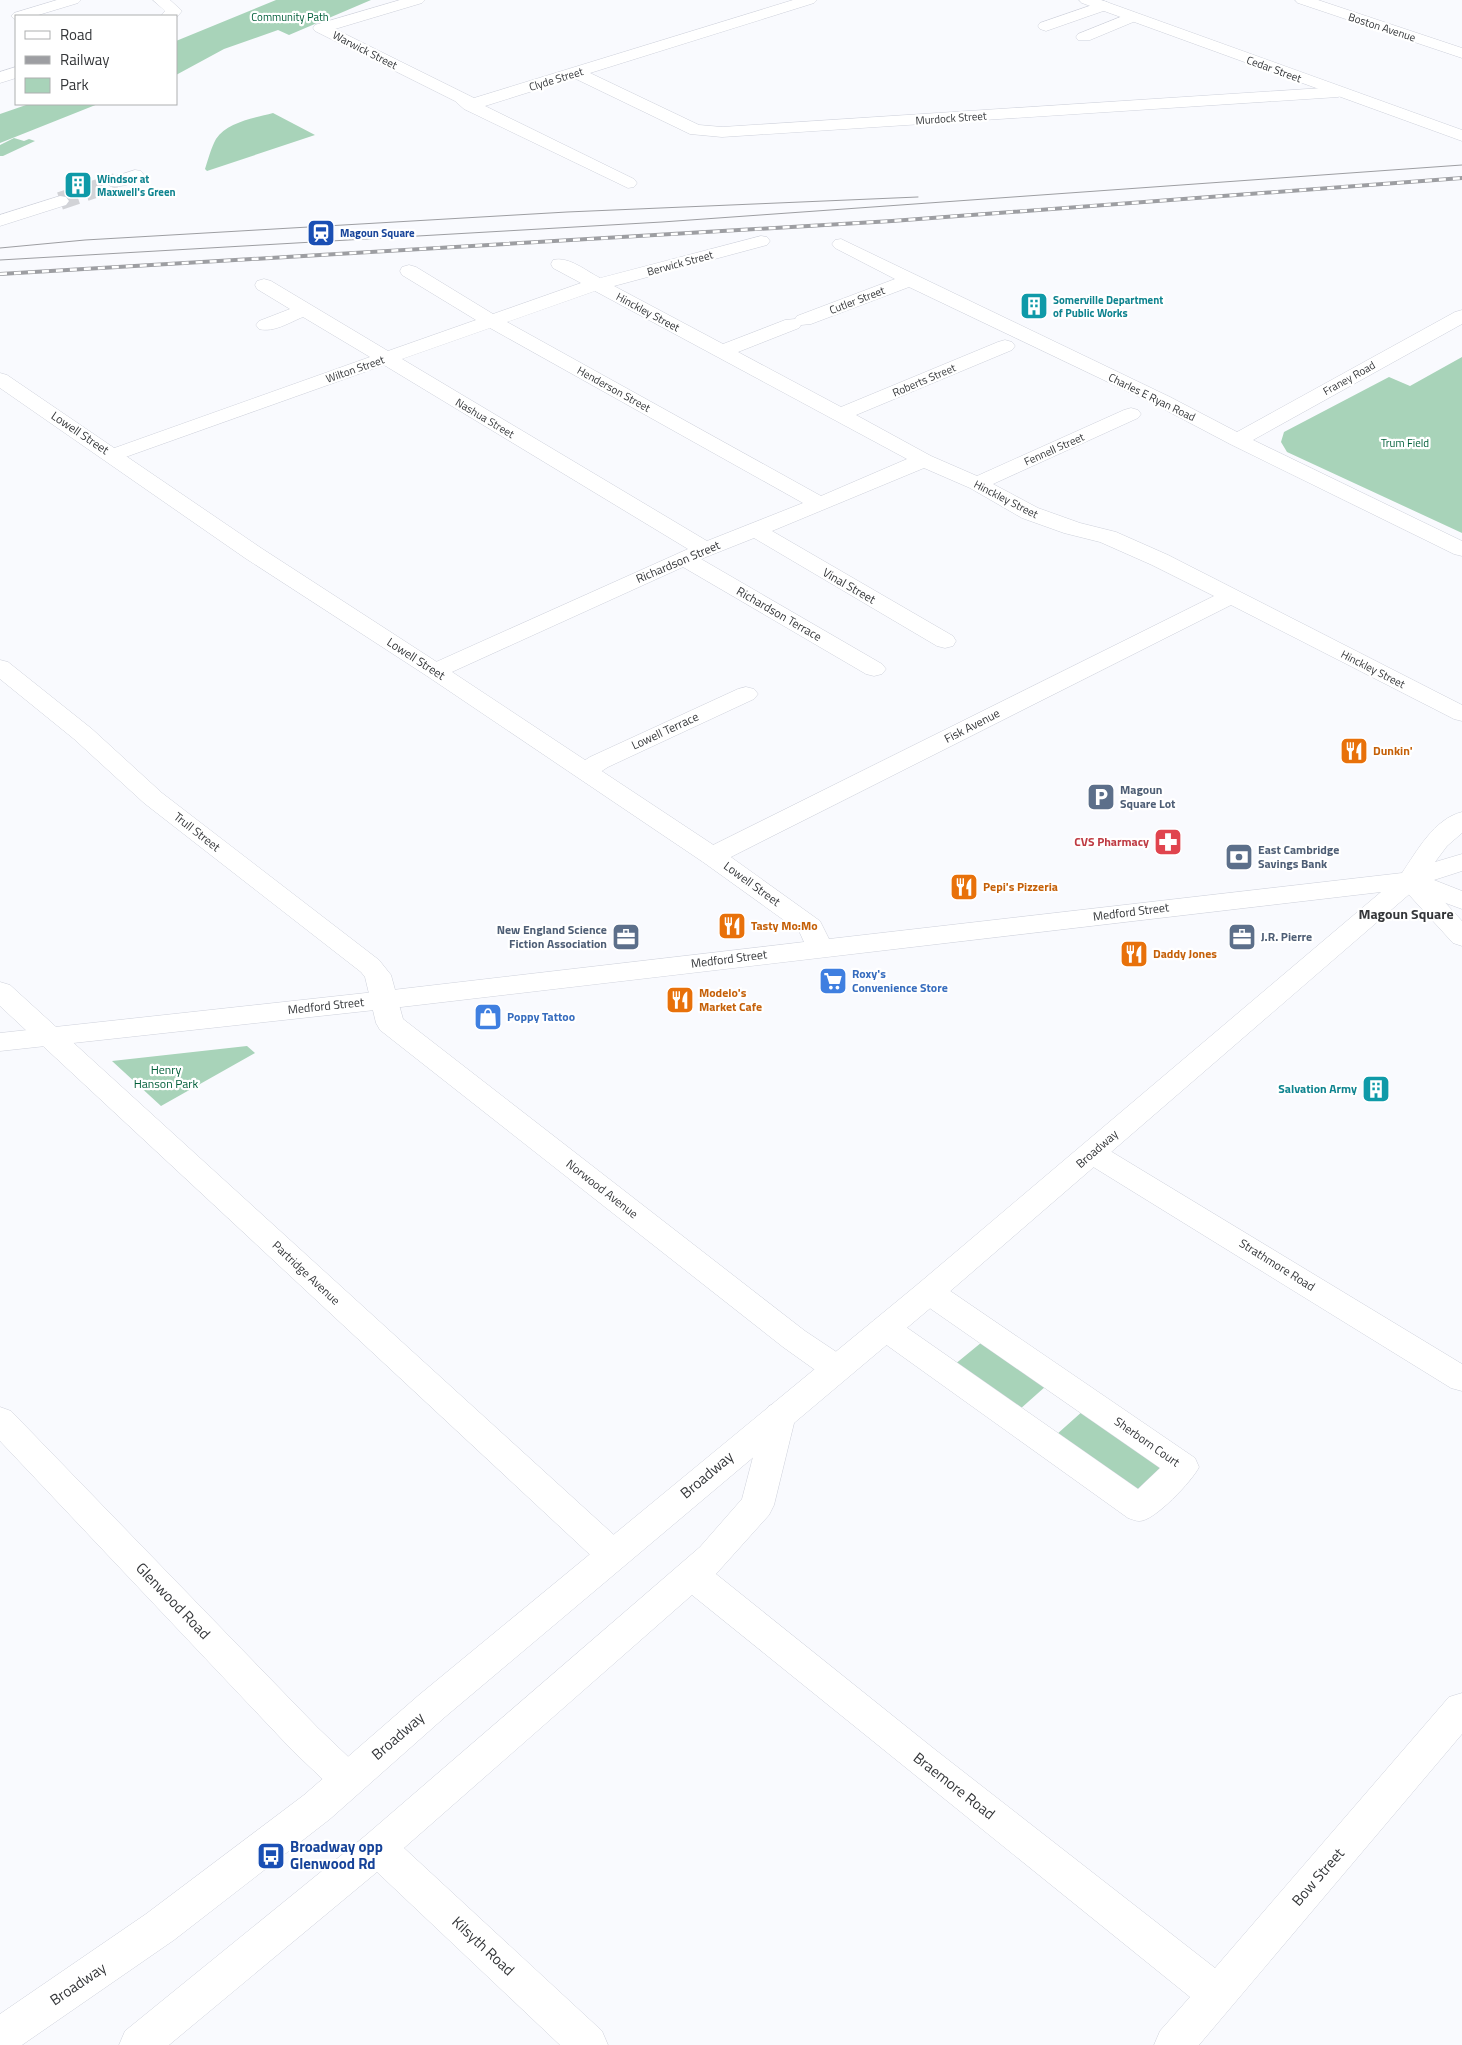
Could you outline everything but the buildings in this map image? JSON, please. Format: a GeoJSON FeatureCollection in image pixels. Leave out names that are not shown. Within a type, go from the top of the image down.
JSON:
{"type":"FeatureCollection","features":[{"type":"Feature","properties":{"kind":"street"},"geometry":{"type":"LineString","coordinates":[[24,15],[73,0]]}},
{"type":"Feature","properties":{"kind":"street"},"geometry":{"type":"LineString","coordinates":[[161,0],[174,11],[170,15]]}},
{"type":"Feature","properties":{"kind":"street","name":"Warwick Street"},"geometry":{"type":"LineString","coordinates":[[417,0],[321,28],[461,97],[470,105]]}},
{"type":"Feature","properties":{"kind":"street","name":"Clyde Street"},"geometry":{"type":"LineString","coordinates":[[470,105],[809,0]]}},
{"type":"Feature","properties":{"kind":"street","name":"Cedar Street"},"geometry":{"type":"LineString","coordinates":[[1087,0],[1462,136]]}},
{"type":"Feature","properties":{"kind":"street","name":"Boston Avenue"},"geometry":{"type":"LineString","coordinates":[[1303,0],[1462,53]]}},
{"type":"Feature","properties":{"kind":"street"},"geometry":{"type":"LineString","coordinates":[[1046,26],[1104,6]]}},
{"type":"Feature","properties":{"kind":"street"},"geometry":{"type":"LineString","coordinates":[[1084,37],[1133,17]]}},
{"type":"Feature","properties":{"kind":"street"},"geometry":{"type":"LineString","coordinates":[[0,78],[15,72]]}},
{"type":"Feature","properties":{"kind":"street","name":"Murdock Street"},"geometry":{"type":"LineString","coordinates":[[577,73],[696,130],[722,132],[1338,92]]}},
{"type":"Feature","properties":{"kind":"street"},"geometry":{"type":"LineString","coordinates":[[470,105],[628,183]]}},
{"type":"Feature","properties":{"kind":"street"},"geometry":{"type":"LineString","coordinates":[[116,182],[135,175]]}},
{"type":"Feature","properties":{"kind":"street"},"geometry":{"type":"LineString","coordinates":[[0,221],[60,201]]}},
{"type":"Feature","properties":{"kind":"street","name":"Berwick Street"},"geometry":{"type":"LineString","coordinates":[[598,286],[761,241]]}},
{"type":"Feature","properties":{"kind":"street","name":"Charles E Ryan Road"},"geometry":{"type":"LineString","coordinates":[[841,244],[910,280],[1163,401],[1237,440],[1462,549]]}},
{"type":"Feature","properties":{"kind":"street","name":"Hinckley Street"},"geometry":{"type":"LineString","coordinates":[[560,264],[598,286],[842,414],[924,460],[977,484],[1030,513],[1072,528],[1108,537],[1232,596],[1462,714]]}},
{"type":"Feature","properties":{"kind":"street","name":"Henderson Street"},"geometry":{"type":"LineString","coordinates":[[409,272],[820,504]]}},
{"type":"Feature","properties":{"kind":"street","name":"Cutler Street"},"geometry":{"type":"LineString","coordinates":[[722,351],[910,280]]}},
{"type":"Feature","properties":{"kind":"street","name":"Nashua Street"},"geometry":{"type":"LineString","coordinates":[[264,285],[706,550]]}},
{"type":"Feature","properties":{"kind":"street","name":"Wilton Street"},"geometry":{"type":"LineString","coordinates":[[113,455],[492,320],[587,287],[598,286]]}},
{"type":"Feature","properties":{"kind":"street"},"geometry":{"type":"LineString","coordinates":[[266,325],[303,310]]}},
{"type":"Feature","properties":{"kind":"street","name":"Franey Road"},"geometry":{"type":"LineString","coordinates":[[1237,440],[1462,316]]}},
{"type":"Feature","properties":{"kind":"street","name":"Roberts Street"},"geometry":{"type":"LineString","coordinates":[[842,414],[1005,346]]}},
{"type":"Feature","properties":{"kind":"street","name":"Lowell Street"},"geometry":{"type":"LineString","coordinates":[[0,379],[254,553],[712,856],[811,927],[819,948]]}},
{"type":"Feature","properties":{"kind":"street"},"geometry":{"type":"LineString","coordinates":[[453,420],[475,412]]}},
{"type":"Feature","properties":{"kind":"street","name":"Fennell Street"},"geometry":{"type":"LineString","coordinates":[[977,484],[1131,414]]}},
{"type":"Feature","properties":{"kind":"street","name":"Richardson Street"},"geometry":{"type":"LineString","coordinates":[[435,671],[684,558],[924,460]]}},
{"type":"Feature","properties":{"kind":"street","name":"Vinal Street"},"geometry":{"type":"LineString","coordinates":[[754,529],[945,642]]}},
{"type":"Feature","properties":{"kind":"street","name":"Richardson Terrace"},"geometry":{"type":"LineString","coordinates":[[684,558],[874,669]]}},
{"type":"Feature","properties":{"kind":"street","name":"Fisk Avenue"},"geometry":{"type":"LineString","coordinates":[[712,856],[1232,596]]}},
{"type":"Feature","properties":{"kind":"street","name":"Trull Street"},"geometry":{"type":"LineString","coordinates":[[0,667],[83,734],[153,798],[370,966],[378,975],[384,1000]]}},
{"type":"Feature","properties":{"kind":"street","name":"Lowell Terrace"},"geometry":{"type":"LineString","coordinates":[[585,771],[599,762],[746,694]]}},
{"type":"Feature","properties":{"kind":"street","name":"Broadway"},"geometry":{"type":"LineString","coordinates":[[0,2037],[160,1927],[317,1807],[432,1706],[929,1292],[1410,880],[1438,840],[1462,820]]}},
{"type":"Feature","properties":{"kind":"street","name":"Broadway"},"geometry":{"type":"LineString","coordinates":[[1410,880],[1462,862]]}},
{"type":"Feature","properties":{"kind":"street"},"geometry":{"type":"LineString","coordinates":[[1410,880],[1462,937]]}},
{"type":"Feature","properties":{"kind":"street","name":"Medford Street"},"geometry":{"type":"LineString","coordinates":[[0,1042],[384,1000],[1410,880],[1459,898]]}},
{"type":"Feature","properties":{"kind":"street","name":"Partridge Avenue"},"geometry":{"type":"LineString","coordinates":[[0,991],[612,1555]]}},
{"type":"Feature","properties":{"kind":"street","name":"Norwood Avenue"},"geometry":{"type":"LineString","coordinates":[[384,1000],[390,1023],[794,1339],[836,1368]]}},
{"type":"Feature","properties":{"kind":"street","name":"Strathmore Road"},"geometry":{"type":"LineString","coordinates":[[1092,1153],[1462,1379]]}},
{"type":"Feature","properties":{"kind":"street","name":"Sherborn Court"},"geometry":{"type":"LineString","coordinates":[[885,1328],[1140,1508],[1183,1467],[929,1292]]}},
{"type":"Feature","properties":{"kind":"street"},"geometry":{"type":"LineString","coordinates":[[140,2045],[378,1848],[712,1557],[757,1505],[780,1415]]}},
{"type":"Feature","properties":{"kind":"street","name":"Glenwood Road"},"geometry":{"type":"LineString","coordinates":[[0,1420],[305,1739],[348,1780]]}},
{"type":"Feature","properties":{"kind":"street","name":"Braemore Road"},"geometry":{"type":"LineString","coordinates":[[692,1575],[920,1760],[1217,1994]]}},
{"type":"Feature","properties":{"kind":"street","name":"Bow Street"},"geometry":{"type":"LineString","coordinates":[[1174,2045],[1462,1708]]}},
{"type":"Feature","properties":{"kind":"street","name":"Kilsyth Road"},"geometry":{"type":"LineString","coordinates":[[378,1848],[588,2045]]}},
{"type":"Feature","properties":{"kind":"green space","name":"Community Path"},"geometry":{"type":"Polygon","coordinates":[[[276,0],[371,0],[289,35],[278,30],[224,49],[178,74],[178,40],[276,0]]]}},
{"type":"Feature","properties":{"kind":"green space"},"geometry":{"type":"Polygon","coordinates":[[[26,105],[95,105],[0,143],[0,114],[26,105]]]}},
{"type":"Feature","properties":{"kind":"green space"},"geometry":{"type":"Polygon","coordinates":[[[273,113],[315,135],[207,171],[205,169],[216,139],[227,128],[273,113]]]}},
{"type":"Feature","properties":{"kind":"green space"},"geometry":{"type":"Polygon","coordinates":[[[14,138],[24,141],[29,139],[35,141],[0,156],[0,145],[14,138]]]}},
{"type":"Feature","properties":{"kind":"green space","name":"Trum Field"},"geometry":{"type":"Polygon","coordinates":[[[1462,357],[1462,533],[1287,452],[1281,442],[1284,432],[1389,377],[1410,386],[1462,357]]]}},
{"type":"Feature","properties":{"kind":"green space","name":"Henry Hanson Park"},"geometry":{"type":"Polygon","coordinates":[[[247,1046],[255,1053],[161,1106],[112,1061],[247,1046]]]}},
{"type":"Feature","properties":{"kind":"green space"},"geometry":{"type":"Polygon","coordinates":[[[982,1342],[1046,1386],[1019,1410],[954,1365],[982,1342]]]}},
{"type":"Feature","properties":{"kind":"green space"},"geometry":{"type":"Polygon","coordinates":[[[1084,1410],[1164,1465],[1136,1491],[1056,1435],[1084,1410]]]}},
{"type":"Feature","properties":{"kind":"tunnel"},"geometry":{"type":"LineString","coordinates":[[60,201],[116,182]]}},
{"type":"Feature","properties":{"kind":"tram line"},"geometry":{"type":"LineString","coordinates":[[0,260],[662,222],[1462,165]]}},
{"type":"Feature","properties":{"kind":"tram line"},"geometry":{"type":"LineString","coordinates":[[0,248],[85,240],[567,212],[918,197]]}},
{"type":"Feature","properties":{"kind":"railway"},"geometry":{"type":"LineString","coordinates":[[0,274],[892,221],[1462,178]]}},
{"type":"Feature","properties":{"kind":"place","name":"Windsor at Maxwell's Green"},"geometry":{"type":"Point","coordinates":[78,185]}},
{"type":"Feature","properties":{"kind":"place","name":"Magoun Square"},"geometry":{"type":"Point","coordinates":[321,233]}},
{"type":"Feature","properties":{"kind":"place","name":"Somerville Department of Public Works"},"geometry":{"type":"Point","coordinates":[1034,306]}},
{"type":"Feature","properties":{"kind":"place","name":"Dunkin'"},"geometry":{"type":"Point","coordinates":[1354,751]}},
{"type":"Feature","properties":{"kind":"place","name":"Magoun Square Lot"},"geometry":{"type":"Point","coordinates":[1101,797]}},
{"type":"Feature","properties":{"kind":"place","name":"CVS Pharmacy"},"geometry":{"type":"Point","coordinates":[1168,842]}},
{"type":"Feature","properties":{"kind":"place","name":"East Cambridge Savings Bank"},"geometry":{"type":"Point","coordinates":[1239,857]}},
{"type":"Feature","properties":{"kind":"place","name":"Pepi's Pizzeria"},"geometry":{"type":"Point","coordinates":[964,887]}},
{"type":"Feature","properties":{"kind":"place","name":"Tasty Mo:Mo"},"geometry":{"type":"Point","coordinates":[732,926]}},
{"type":"Feature","properties":{"kind":"place","name":"New England Science Fiction Association"},"geometry":{"type":"Point","coordinates":[626,937]}},
{"type":"Feature","properties":{"kind":"place","name":"J.R. Pierre"},"geometry":{"type":"Point","coordinates":[1242,937]}},
{"type":"Feature","properties":{"kind":"place","name":"Daddy Jones"},"geometry":{"type":"Point","coordinates":[1134,954]}},
{"type":"Feature","properties":{"kind":"place","name":"Roxy's Convenience Store"},"geometry":{"type":"Point","coordinates":[833,981]}},
{"type":"Feature","properties":{"kind":"place","name":"Modelo's Market Cafe"},"geometry":{"type":"Point","coordinates":[680,1000]}},
{"type":"Feature","properties":{"kind":"place","name":"Poppy Tattoo"},"geometry":{"type":"Point","coordinates":[488,1017]}},
{"type":"Feature","properties":{"kind":"place","name":"Salvation Army"},"geometry":{"type":"Point","coordinates":[1376,1089]}},
{"type":"Feature","properties":{"kind":"place","name":"Broadway opp Glenwood Rd"},"geometry":{"type":"Point","coordinates":[271,1856]}},
{"type":"Feature","properties":{"kind":"district","name":"Magoun Square"},"geometry":{"type":"Point","coordinates":[1406,914]}}]}
